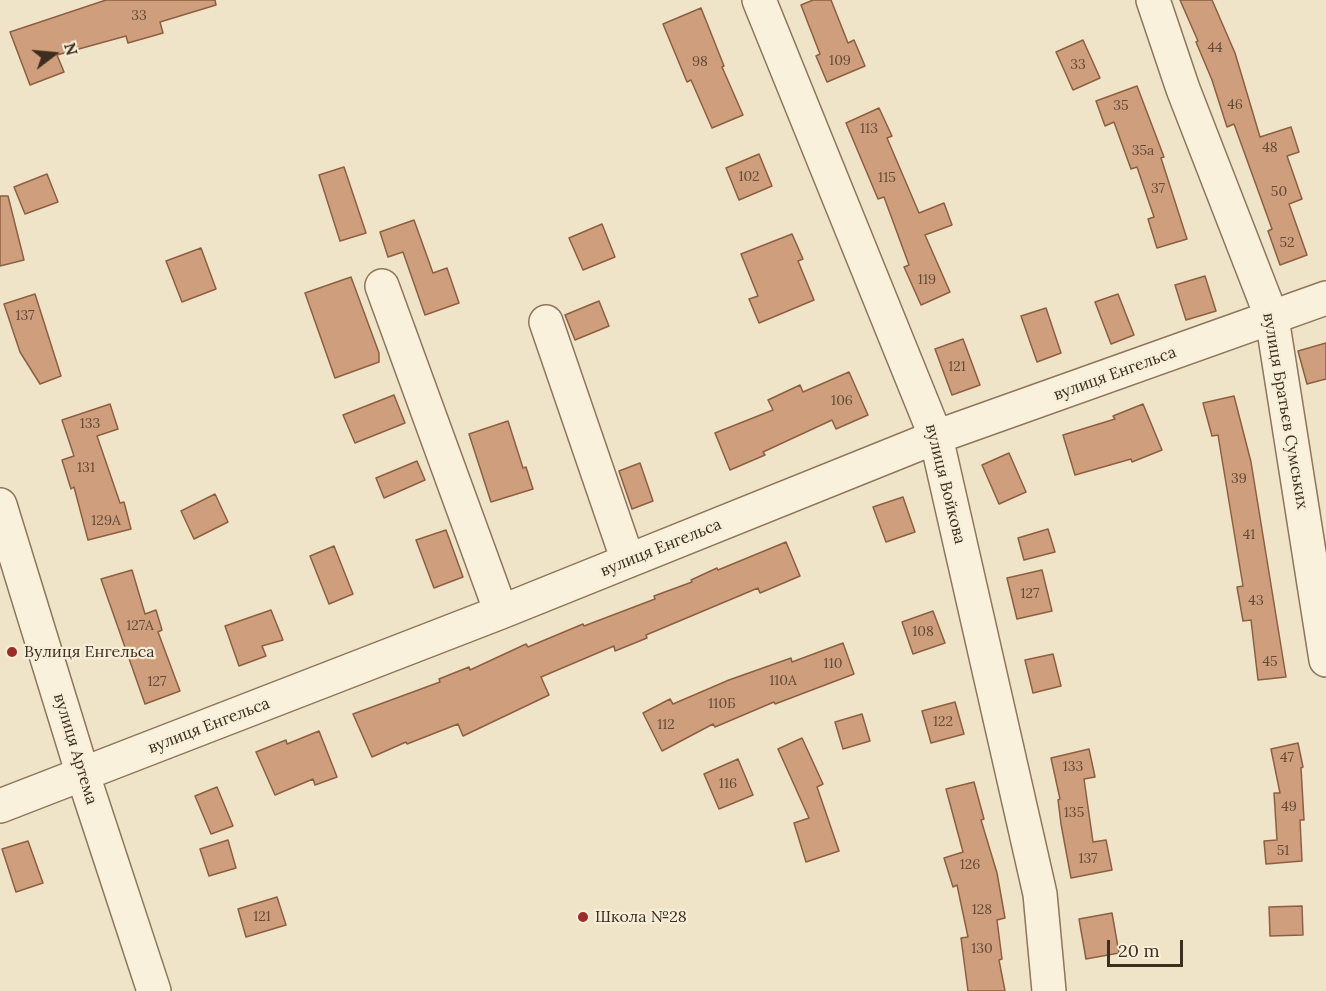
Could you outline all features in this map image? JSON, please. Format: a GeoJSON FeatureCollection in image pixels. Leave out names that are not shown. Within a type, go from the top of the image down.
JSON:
{"type":"FeatureCollection","features":[{"type":"Feature","properties":{"kind":"street","name":"вулиця Войкова"},"geometry":{"type":"LineString","coordinates":[[759,0],[936,437],[1040,894],[1049,991]]}},
{"type":"Feature","properties":{"kind":"street","name":"вулиця Братьєв Сумських"},"geometry":{"type":"LineString","coordinates":[[1153,0],[1183,89],[1272,318],[1326,660]]}},
{"type":"Feature","properties":{"kind":"street"},"geometry":{"type":"LineString","coordinates":[[382,286],[501,612]]}},
{"type":"Feature","properties":{"kind":"street","name":"вулиця Енгельса"},"geometry":{"type":"LineString","coordinates":[[0,806],[83,776],[501,612],[936,437],[1326,298]]}},
{"type":"Feature","properties":{"kind":"street"},"geometry":{"type":"LineString","coordinates":[[546,322],[628,561]]}},
{"type":"Feature","properties":{"kind":"street","name":"вулиця Артема"},"geometry":{"type":"LineString","coordinates":[[0,505],[83,776],[154,991]]}},
{"type":"Feature","properties":{"kind":"building"},"geometry":{"type":"Polygon","coordinates":[[[106,0],[215,0],[216,5],[160,22],[163,33],[128,43],[126,36],[57,55],[64,72],[30,85],[10,32],[106,0]]]}},
{"type":"Feature","properties":{"kind":"building"},"geometry":{"type":"Polygon","coordinates":[[[813,0],[831,0],[848,43],[854,40],[865,66],[827,82],[816,56],[820,54],[801,5],[813,0]]]}},
{"type":"Feature","properties":{"kind":"building"},"geometry":{"type":"Polygon","coordinates":[[[1180,0],[1212,0],[1235,53],[1260,137],[1291,127],[1299,152],[1287,156],[1302,199],[1289,204],[1307,255],[1280,265],[1268,231],[1272,229],[1234,124],[1227,127],[1212,80],[1196,42],[1198,41],[1180,0]]]}},
{"type":"Feature","properties":{"kind":"building"},"geometry":{"type":"Polygon","coordinates":[[[701,8],[724,66],[722,67],[743,115],[712,128],[691,80],[687,82],[663,24],[701,8]]]}},
{"type":"Feature","properties":{"kind":"building"},"geometry":{"type":"Polygon","coordinates":[[[1083,40],[1100,78],[1073,90],[1056,52],[1083,40]]]}},
{"type":"Feature","properties":{"kind":"building"},"geometry":{"type":"Polygon","coordinates":[[[1137,86],[1164,157],[1161,158],[1187,239],[1157,248],[1148,219],[1154,217],[1137,167],[1131,169],[1114,122],[1105,126],[1096,101],[1137,86]]]}},
{"type":"Feature","properties":{"kind":"building"},"geometry":{"type":"Polygon","coordinates":[[[879,108],[892,136],[887,138],[919,213],[944,203],[952,225],[925,235],[950,292],[921,305],[904,267],[909,265],[884,197],[878,199],[846,123],[879,108]]]}},
{"type":"Feature","properties":{"kind":"building"},"geometry":{"type":"Polygon","coordinates":[[[759,154],[772,186],[739,200],[726,168],[759,154]]]}},
{"type":"Feature","properties":{"kind":"building"},"geometry":{"type":"Polygon","coordinates":[[[344,167],[366,233],[340,241],[319,175],[344,167]]]}},
{"type":"Feature","properties":{"kind":"building"},"geometry":{"type":"Polygon","coordinates":[[[47,174],[58,202],[25,214],[14,187],[47,174]]]}},
{"type":"Feature","properties":{"kind":"building"},"geometry":{"type":"Polygon","coordinates":[[[0,196],[8,196],[24,260],[0,266],[0,196]]]}},
{"type":"Feature","properties":{"kind":"building"},"geometry":{"type":"Polygon","coordinates":[[[414,220],[433,273],[447,268],[459,303],[425,315],[403,252],[388,257],[380,232],[414,220]]]}},
{"type":"Feature","properties":{"kind":"building"},"geometry":{"type":"Polygon","coordinates":[[[602,224],[615,257],[583,270],[569,238],[602,224]]]}},
{"type":"Feature","properties":{"kind":"building"},"geometry":{"type":"Polygon","coordinates":[[[792,234],[803,259],[798,261],[814,300],[759,323],[749,299],[758,296],[741,254],[792,234]]]}},
{"type":"Feature","properties":{"kind":"building"},"geometry":{"type":"Polygon","coordinates":[[[201,248],[216,289],[182,302],[166,261],[201,248]]]}},
{"type":"Feature","properties":{"kind":"building"},"geometry":{"type":"Polygon","coordinates":[[[1205,276],[1216,311],[1186,320],[1175,285],[1205,276]]]}},
{"type":"Feature","properties":{"kind":"building"},"geometry":{"type":"Polygon","coordinates":[[[351,277],[379,353],[379,362],[335,378],[305,293],[351,277]]]}},
{"type":"Feature","properties":{"kind":"building"},"geometry":{"type":"Polygon","coordinates":[[[35,294],[61,376],[40,384],[20,352],[4,304],[35,294]]]}},
{"type":"Feature","properties":{"kind":"building"},"geometry":{"type":"Polygon","coordinates":[[[1118,294],[1134,335],[1111,344],[1095,302],[1118,294]]]}},
{"type":"Feature","properties":{"kind":"building"},"geometry":{"type":"Polygon","coordinates":[[[599,301],[609,326],[575,340],[565,315],[599,301]]]}},
{"type":"Feature","properties":{"kind":"building"},"geometry":{"type":"Polygon","coordinates":[[[1046,308],[1061,353],[1037,362],[1021,316],[1046,308]]]}},
{"type":"Feature","properties":{"kind":"building"},"geometry":{"type":"Polygon","coordinates":[[[963,339],[980,385],[952,395],[935,349],[963,339]]]}},
{"type":"Feature","properties":{"kind":"building"},"geometry":{"type":"Polygon","coordinates":[[[1326,343],[1326,379],[1307,384],[1298,351],[1326,343]]]}},
{"type":"Feature","properties":{"kind":"building"},"geometry":{"type":"Polygon","coordinates":[[[849,372],[868,415],[836,429],[832,420],[763,452],[765,455],[730,470],[715,433],[773,410],[768,400],[800,385],[803,392],[849,372]]]}},
{"type":"Feature","properties":{"kind":"building"},"geometry":{"type":"Polygon","coordinates":[[[394,395],[405,423],[355,443],[343,415],[394,395]]]}},
{"type":"Feature","properties":{"kind":"building"},"geometry":{"type":"Polygon","coordinates":[[[1234,396],[1251,462],[1286,677],[1258,680],[1251,620],[1243,621],[1237,587],[1243,586],[1218,435],[1212,436],[1203,403],[1234,396]]]}},
{"type":"Feature","properties":{"kind":"building"},"geometry":{"type":"Polygon","coordinates":[[[110,404],[118,429],[97,436],[120,503],[124,502],[131,529],[88,540],[74,487],[71,489],[62,460],[74,456],[62,420],[110,404]]]}},
{"type":"Feature","properties":{"kind":"building"},"geometry":{"type":"Polygon","coordinates":[[[1143,404],[1162,450],[1132,462],[1131,459],[1075,475],[1063,435],[1115,419],[1113,416],[1143,404]]]}},
{"type":"Feature","properties":{"kind":"building"},"geometry":{"type":"Polygon","coordinates":[[[508,421],[523,468],[526,467],[533,489],[491,502],[469,434],[508,421]]]}},
{"type":"Feature","properties":{"kind":"building"},"geometry":{"type":"Polygon","coordinates":[[[1009,453],[1026,492],[999,504],[982,465],[1009,453]]]}},
{"type":"Feature","properties":{"kind":"building"},"geometry":{"type":"Polygon","coordinates":[[[417,461],[425,480],[384,498],[376,478],[417,461]]]}},
{"type":"Feature","properties":{"kind":"building"},"geometry":{"type":"Polygon","coordinates":[[[640,463],[653,501],[632,509],[619,471],[640,463]]]}},
{"type":"Feature","properties":{"kind":"building"},"geometry":{"type":"Polygon","coordinates":[[[215,494],[228,522],[194,539],[181,511],[215,494]]]}},
{"type":"Feature","properties":{"kind":"building"},"geometry":{"type":"Polygon","coordinates":[[[903,497],[915,532],[886,542],[873,507],[903,497]]]}},
{"type":"Feature","properties":{"kind":"building"},"geometry":{"type":"Polygon","coordinates":[[[1048,529],[1055,552],[1024,560],[1018,538],[1048,529]]]}},
{"type":"Feature","properties":{"kind":"building"},"geometry":{"type":"Polygon","coordinates":[[[446,530],[463,577],[434,588],[416,540],[446,530]]]}},
{"type":"Feature","properties":{"kind":"building"},"geometry":{"type":"Polygon","coordinates":[[[786,542],[800,576],[760,593],[758,588],[646,635],[647,638],[615,651],[614,646],[541,677],[549,695],[463,736],[458,724],[407,744],[406,742],[372,757],[353,714],[440,682],[439,679],[469,667],[470,670],[526,644],[528,647],[583,624],[584,626],[655,599],[654,596],[692,582],[691,580],[717,568],[718,570],[786,542]]]}},
{"type":"Feature","properties":{"kind":"building"},"geometry":{"type":"Polygon","coordinates":[[[334,546],[353,594],[329,604],[310,556],[334,546]]]}},
{"type":"Feature","properties":{"kind":"building"},"geometry":{"type":"Polygon","coordinates":[[[132,570],[145,614],[156,610],[162,630],[158,632],[180,691],[145,704],[101,579],[132,570]]]}},
{"type":"Feature","properties":{"kind":"building"},"geometry":{"type":"Polygon","coordinates":[[[1042,570],[1052,611],[1017,619],[1007,578],[1042,570]]]}},
{"type":"Feature","properties":{"kind":"building"},"geometry":{"type":"Polygon","coordinates":[[[271,610],[283,640],[262,646],[266,656],[239,666],[225,626],[271,610]]]}},
{"type":"Feature","properties":{"kind":"building"},"geometry":{"type":"Polygon","coordinates":[[[933,611],[945,643],[913,654],[902,622],[933,611]]]}},
{"type":"Feature","properties":{"kind":"building"},"geometry":{"type":"Polygon","coordinates":[[[843,643],[854,674],[775,704],[774,702],[715,727],[713,724],[662,751],[643,713],[670,699],[673,704],[729,680],[791,658],[792,662],[843,643]]]}},
{"type":"Feature","properties":{"kind":"building"},"geometry":{"type":"Polygon","coordinates":[[[1053,654],[1061,686],[1033,693],[1025,660],[1053,654]]]}},
{"type":"Feature","properties":{"kind":"building"},"geometry":{"type":"Polygon","coordinates":[[[955,702],[964,734],[931,743],[922,711],[955,702]]]}},
{"type":"Feature","properties":{"kind":"building"},"geometry":{"type":"Polygon","coordinates":[[[862,714],[870,741],[843,749],[835,722],[862,714]]]}},
{"type":"Feature","properties":{"kind":"building"},"geometry":{"type":"Polygon","coordinates":[[[319,731],[337,777],[315,785],[313,779],[275,795],[256,752],[286,740],[287,744],[319,731]]]}},
{"type":"Feature","properties":{"kind":"building"},"geometry":{"type":"Polygon","coordinates":[[[802,738],[823,784],[817,787],[839,851],[806,862],[794,823],[809,818],[778,749],[802,738]]]}},
{"type":"Feature","properties":{"kind":"building"},"geometry":{"type":"Polygon","coordinates":[[[1298,743],[1303,767],[1301,768],[1304,820],[1300,820],[1302,861],[1266,864],[1264,841],[1277,840],[1274,793],[1280,793],[1271,749],[1298,743]]]}},
{"type":"Feature","properties":{"kind":"building"},"geometry":{"type":"Polygon","coordinates":[[[1089,749],[1095,777],[1084,779],[1093,842],[1106,840],[1112,870],[1071,878],[1061,824],[1058,800],[1060,799],[1051,758],[1089,749]]]}},
{"type":"Feature","properties":{"kind":"building"},"geometry":{"type":"Polygon","coordinates":[[[738,759],[753,795],[719,809],[704,774],[738,759]]]}},
{"type":"Feature","properties":{"kind":"building"},"geometry":{"type":"Polygon","coordinates":[[[974,782],[984,819],[981,820],[997,873],[1005,918],[997,920],[1002,959],[999,960],[1005,991],[968,991],[961,938],[968,937],[957,885],[953,887],[944,858],[963,852],[946,789],[974,782]]]}},
{"type":"Feature","properties":{"kind":"building"},"geometry":{"type":"Polygon","coordinates":[[[217,787],[233,826],[211,834],[195,796],[217,787]]]}},
{"type":"Feature","properties":{"kind":"building"},"geometry":{"type":"Polygon","coordinates":[[[228,840],[236,868],[209,876],[200,849],[228,840]]]}},
{"type":"Feature","properties":{"kind":"building"},"geometry":{"type":"Polygon","coordinates":[[[28,841],[43,883],[16,892],[2,849],[28,841]]]}},
{"type":"Feature","properties":{"kind":"building"},"geometry":{"type":"Polygon","coordinates":[[[277,897],[286,925],[246,937],[238,909],[277,897]]]}},
{"type":"Feature","properties":{"kind":"building"},"geometry":{"type":"Polygon","coordinates":[[[1302,906],[1303,935],[1270,936],[1269,907],[1302,906]]]}},
{"type":"Feature","properties":{"kind":"building"},"geometry":{"type":"Polygon","coordinates":[[[1112,913],[1119,953],[1086,959],[1079,919],[1112,913]]]}},
{"type":"Feature","properties":{"kind":"place","name":"Вулиця Енгельса"},"geometry":{"type":"Point","coordinates":[12,652]}},
{"type":"Feature","properties":{"kind":"place","name":"Школа №28"},"geometry":{"type":"Point","coordinates":[583,917]}}]}
